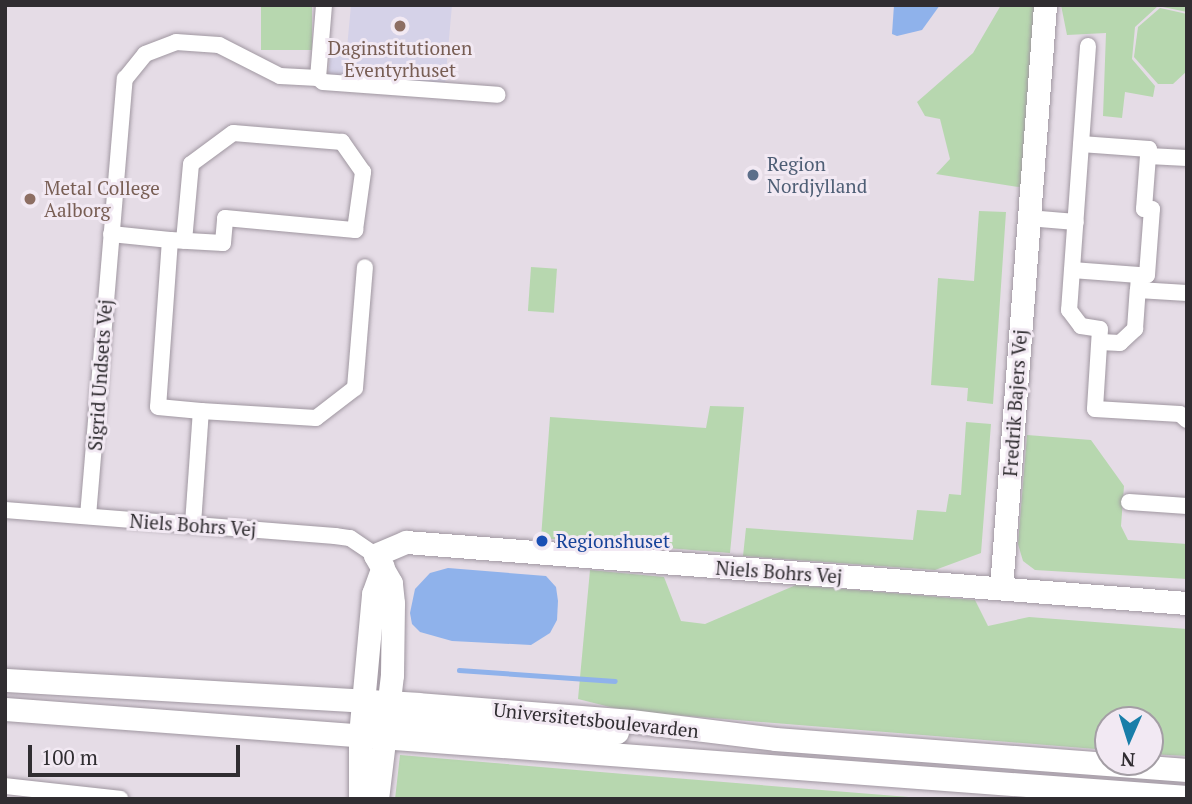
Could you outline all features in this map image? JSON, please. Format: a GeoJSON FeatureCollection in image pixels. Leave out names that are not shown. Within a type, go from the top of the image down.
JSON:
{"type":"FeatureCollection","features":[{"type":"Feature","properties":{"kind":"main road","name":"Fredrik Bajers Vej"},"geometry":{"type":"LineString","coordinates":[[1002,588],[1045,5]]}},
{"type":"Feature","properties":{"kind":"main road","name":"Niels Bohrs Vej"},"geometry":{"type":"LineString","coordinates":[[379,561],[406,542],[1187,603]]}},
{"type":"Feature","properties":{"kind":"main road"},"geometry":{"type":"LineString","coordinates":[[360,799],[373,719],[391,676],[391,583],[379,561]]}},
{"type":"Feature","properties":{"kind":"main road"},"geometry":{"type":"LineString","coordinates":[[377,799],[373,719],[373,594],[379,561]]}},
{"type":"Feature","properties":{"kind":"main road"},"geometry":{"type":"LineString","coordinates":[[5,668],[55,672],[88,686]]}},
{"type":"Feature","properties":{"kind":"main road"},"geometry":{"type":"LineString","coordinates":[[391,676],[418,692],[583,705],[631,721]]}},
{"type":"Feature","properties":{"kind":"main road","name":"Universitetsboulevarden"},"geometry":{"type":"LineString","coordinates":[[5,680],[88,686],[227,689],[373,719],[1187,797]]}},
{"type":"Feature","properties":{"kind":"main road","name":"Universitetsboulevarden"},"geometry":{"type":"LineString","coordinates":[[5,709],[373,719],[631,721],[703,731],[1187,770]]}},
{"type":"Feature","properties":{"kind":"main road"},"geometry":{"type":"LineString","coordinates":[[373,719],[574,734],[703,731]]}},
{"type":"Feature","properties":{"kind":"street"},"geometry":{"type":"LineString","coordinates":[[318,78],[324,5]]}},
{"type":"Feature","properties":{"kind":"street","name":"Sigrid Undsets Vej"},"geometry":{"type":"LineString","coordinates":[[88,516],[121,91],[136,61],[168,43],[196,43],[237,52],[280,76],[318,78],[323,82],[498,95]]}},
{"type":"Feature","properties":{"kind":"street"},"geometry":{"type":"LineString","coordinates":[[1088,46],[1069,310],[1074,310],[1073,319],[1081,326],[1100,328],[1095,409],[1180,414],[1187,420]]}},
{"type":"Feature","properties":{"kind":"street"},"geometry":{"type":"LineString","coordinates":[[111,234],[177,240],[223,243],[225,218],[355,230],[363,172],[342,142],[233,133],[191,164],[177,240],[158,407],[316,418],[355,388],[365,267]]}},
{"type":"Feature","properties":{"kind":"street"},"geometry":{"type":"LineString","coordinates":[[1081,144],[1149,149],[1144,209],[1152,209],[1147,275],[1139,282],[1135,329],[1120,343],[1100,342]]}},
{"type":"Feature","properties":{"kind":"street"},"geometry":{"type":"LineString","coordinates":[[1148,156],[1187,158]]}},
{"type":"Feature","properties":{"kind":"street"},"geometry":{"type":"LineString","coordinates":[[1028,218],[1076,222]]}},
{"type":"Feature","properties":{"kind":"street"},"geometry":{"type":"LineString","coordinates":[[1072,270],[1187,293]]}},
{"type":"Feature","properties":{"kind":"street"},"geometry":{"type":"LineString","coordinates":[[193,524],[201,411]]}},
{"type":"Feature","properties":{"kind":"street"},"geometry":{"type":"LineString","coordinates":[[1129,502],[1187,506]]}},
{"type":"Feature","properties":{"kind":"street","name":"Niels Bohrs Vej"},"geometry":{"type":"LineString","coordinates":[[5,510],[350,538],[379,561]]}},
{"type":"Feature","properties":{"kind":"street"},"geometry":{"type":"LineString","coordinates":[[5,786],[120,799]]}},
{"type":"Feature","properties":{"kind":"shaded area","name":"Daginstitutionen Eventyrhuset"},"geometry":{"type":"Polygon","coordinates":[[[351,5],[452,5],[445,84],[328,76],[331,47],[347,48],[351,5]]]}},
{"type":"Feature","properties":{"kind":"green space"},"geometry":{"type":"Polygon","coordinates":[[[261,5],[312,5],[312,50],[261,50],[261,5]]]}},
{"type":"Feature","properties":{"kind":"green space"},"geometry":{"type":"Polygon","coordinates":[[[1001,5],[1038,5],[1025,188],[936,174],[950,159],[940,119],[925,116],[917,102],[973,53],[1001,5]]]}},
{"type":"Feature","properties":{"kind":"green space"},"geometry":{"type":"Polygon","coordinates":[[[1061,5],[1187,5],[1187,12],[1158,6],[1135,27],[1132,59],[1155,86],[1153,97],[1125,92],[1122,118],[1103,116],[1106,33],[1067,35],[1061,5]]]}},
{"type":"Feature","properties":{"kind":"green space"},"geometry":{"type":"Polygon","coordinates":[[[1160,8],[1187,14],[1187,71],[1173,84],[1158,84],[1134,57],[1138,27],[1160,8]]]}},
{"type":"Feature","properties":{"kind":"green space"},"geometry":{"type":"Polygon","coordinates":[[[979,211],[1006,212],[993,404],[967,401],[968,388],[931,385],[938,278],[974,281],[979,211]]]}},
{"type":"Feature","properties":{"kind":"green space"},"geometry":{"type":"Polygon","coordinates":[[[531,267],[557,269],[554,313],[528,311],[531,267]]]}},
{"type":"Feature","properties":{"kind":"green space"},"geometry":{"type":"Polygon","coordinates":[[[710,406],[744,407],[730,553],[541,538],[550,417],[706,428],[710,406]]]}},
{"type":"Feature","properties":{"kind":"green space"},"geometry":{"type":"Polygon","coordinates":[[[966,422],[991,424],[981,553],[935,570],[743,556],[746,528],[913,540],[917,510],[946,512],[949,494],[961,495],[966,422]]]}},
{"type":"Feature","properties":{"kind":"green space"},"geometry":{"type":"Polygon","coordinates":[[[1027,435],[1091,440],[1124,486],[1121,526],[1128,540],[1187,544],[1187,579],[1035,570],[1023,561],[1018,544],[1027,435]]]}},
{"type":"Feature","properties":{"kind":"green space"},"geometry":{"type":"Polygon","coordinates":[[[590,570],[664,577],[681,621],[705,624],[796,585],[975,600],[988,626],[1029,617],[1187,629],[1187,756],[1164,755],[1164,706],[1094,706],[1094,749],[626,711],[578,699],[590,570]]]}},
{"type":"Feature","properties":{"kind":"green space"},"geometry":{"type":"Polygon","coordinates":[[[400,755],[624,774],[934,799],[395,799],[400,755]]]}},
{"type":"Feature","properties":{"kind":"water"},"geometry":{"type":"Polygon","coordinates":[[[894,5],[940,5],[922,30],[897,36],[892,34],[894,5]]]}},
{"type":"Feature","properties":{"kind":"water"},"geometry":{"type":"Polygon","coordinates":[[[448,568],[546,576],[556,587],[558,601],[557,620],[550,633],[531,645],[452,641],[420,632],[412,624],[410,613],[415,589],[430,573],[448,568]]]}},
{"type":"Feature","properties":{"kind":"waterway"},"geometry":{"type":"LineString","coordinates":[[459,670],[615,681]]}},
{"type":"Feature","properties":{"kind":"place","name":"Daginstitutionen Eventyrhuset"},"geometry":{"type":"Point","coordinates":[400,26]}},
{"type":"Feature","properties":{"kind":"place","name":"Region Nordjylland"},"geometry":{"type":"Point","coordinates":[753,175]}},
{"type":"Feature","properties":{"kind":"place","name":"Metal College Aalborg"},"geometry":{"type":"Point","coordinates":[30,199]}},
{"type":"Feature","properties":{"kind":"place","name":"Regionshuset"},"geometry":{"type":"Point","coordinates":[542,541]}}]}
